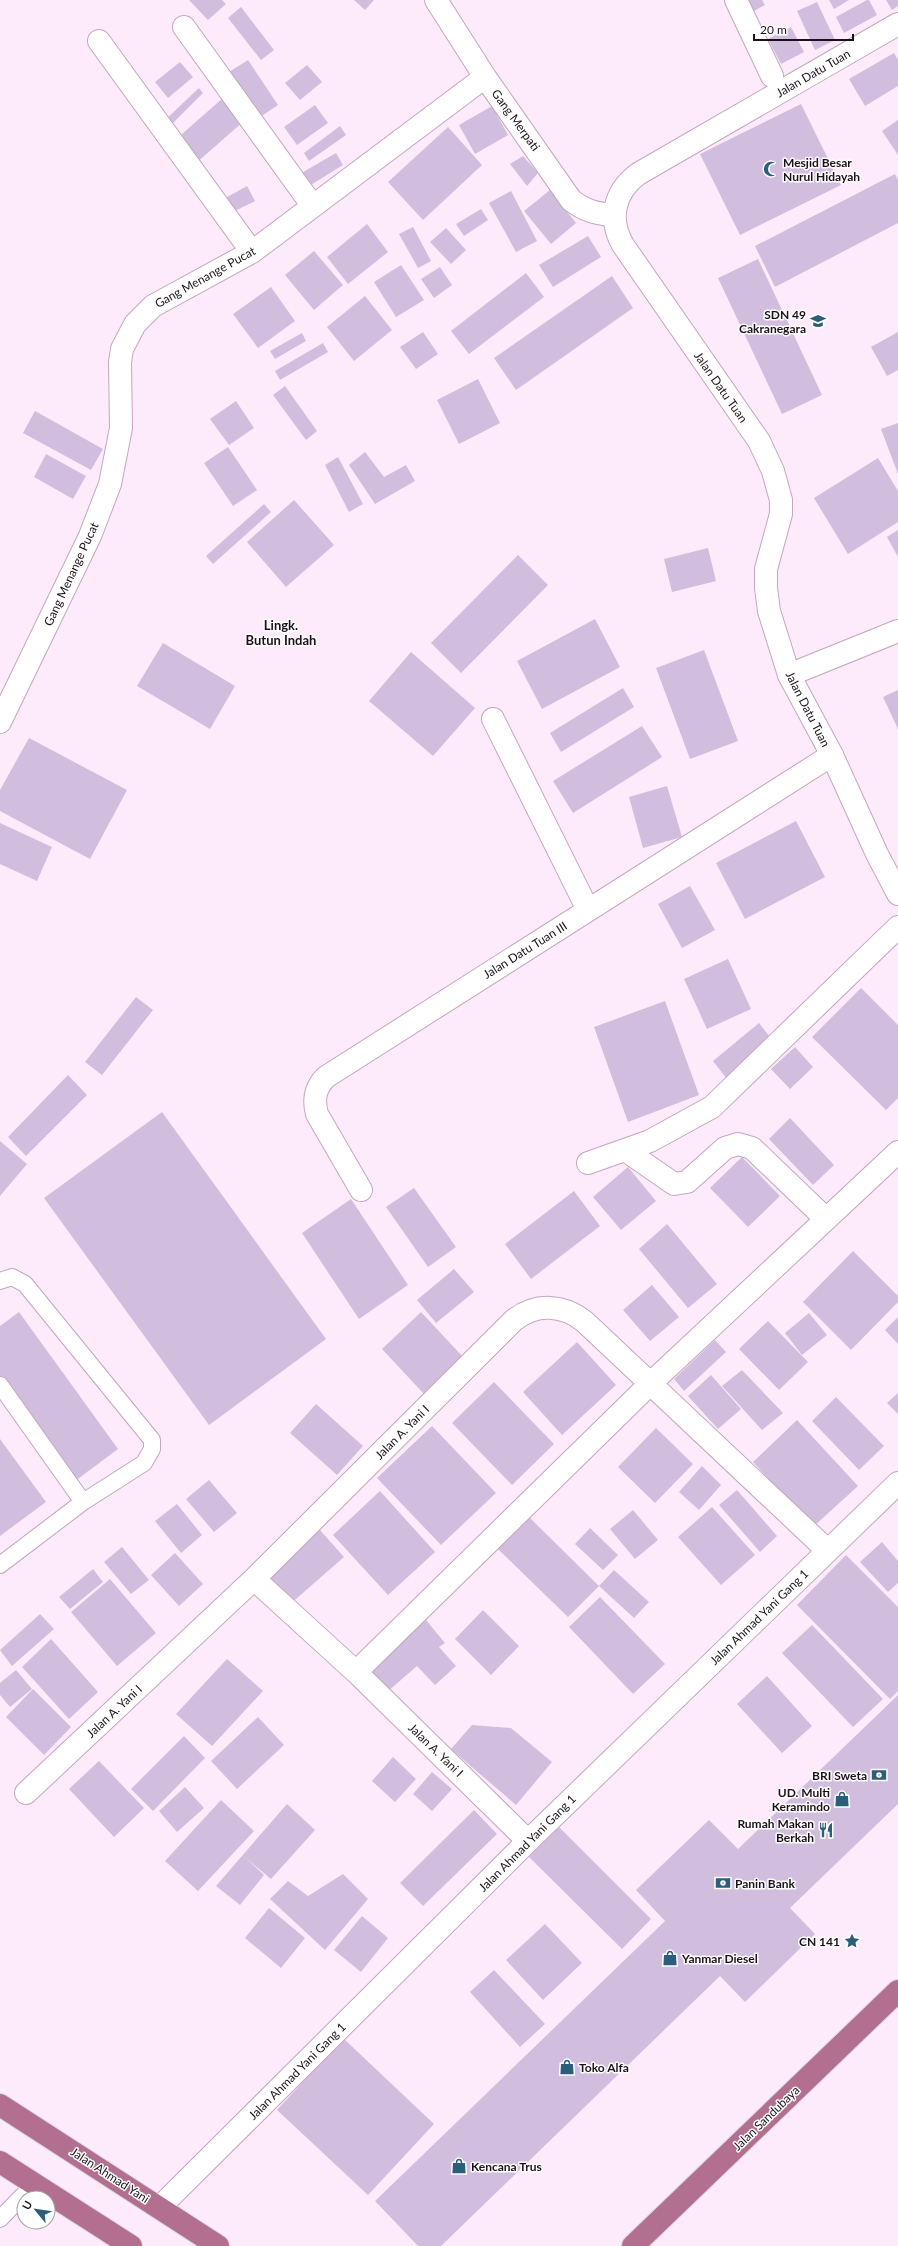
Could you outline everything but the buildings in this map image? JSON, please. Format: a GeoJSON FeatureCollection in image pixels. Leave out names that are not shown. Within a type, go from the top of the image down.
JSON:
{"type":"FeatureCollection","features":[{"type":"Feature","properties":{"kind":"highway","name":"Jalan Sandubaya"},"geometry":{"type":"LineString","coordinates":[[634,2246],[898,1990]]}},
{"type":"Feature","properties":{"kind":"highway","name":"Jalan Ahmad Yani"},"geometry":{"type":"LineString","coordinates":[[0,2105],[160,2207],[218,2246]]}},
{"type":"Feature","properties":{"kind":"highway"},"geometry":{"type":"LineString","coordinates":[[0,2162],[131,2246]]}},
{"type":"Feature","properties":{"kind":"street","name":"Gang Merpati"},"geometry":{"type":"LineString","coordinates":[[436,0],[485,78],[571,200],[589,212],[614,215]]}},
{"type":"Feature","properties":{"kind":"street"},"geometry":{"type":"LineString","coordinates":[[736,0],[772,76]]}},
{"type":"Feature","properties":{"kind":"street","name":"Jalan Datu Tuan"},"geometry":{"type":"LineString","coordinates":[[898,24],[638,174],[621,191],[614,215],[616,230],[623,245],[759,441],[773,471],[781,500],[781,514],[770,550],[766,588],[769,611],[789,675],[832,755],[877,854],[898,894]]}},
{"type":"Feature","properties":{"kind":"street"},"geometry":{"type":"LineString","coordinates":[[184,27],[312,206]]}},
{"type":"Feature","properties":{"kind":"street"},"geometry":{"type":"LineString","coordinates":[[99,41],[252,252]]}},
{"type":"Feature","properties":{"kind":"street","name":"Gang Menange Pucat"},"geometry":{"type":"LineString","coordinates":[[0,722],[90,536],[110,484],[121,428],[120,362],[128,336],[135,324],[153,306],[252,252],[485,78]]}},
{"type":"Feature","properties":{"kind":"street"},"geometry":{"type":"LineString","coordinates":[[789,675],[898,632]]}},
{"type":"Feature","properties":{"kind":"street"},"geometry":{"type":"LineString","coordinates":[[493,719],[588,910]]}},
{"type":"Feature","properties":{"kind":"street","name":"Jalan Datu Tuan III"},"geometry":{"type":"LineString","coordinates":[[360,1190],[316,1114],[315,1097],[322,1081],[832,755]]}},
{"type":"Feature","properties":{"kind":"street"},"geometry":{"type":"LineString","coordinates":[[588,1163],[650,1141],[712,1107],[898,927]]}},
{"type":"Feature","properties":{"kind":"street"},"geometry":{"type":"LineString","coordinates":[[625,1150],[674,1184],[687,1182],[725,1148],[738,1144],[752,1148],[826,1220]]}},
{"type":"Feature","properties":{"kind":"street"},"geometry":{"type":"LineString","coordinates":[[356,1672],[650,1383],[898,1152]]}},
{"type":"Feature","properties":{"kind":"street","name":"Jalan A. Yani I"},"geometry":{"type":"LineString","coordinates":[[26,1793],[254,1579],[514,1320],[536,1309],[544,1307],[562,1309],[578,1316],[650,1383]]}},
{"type":"Feature","properties":{"kind":"street"},"geometry":{"type":"LineString","coordinates":[[650,1383],[827,1550]]}},
{"type":"Feature","properties":{"kind":"street","name":"Jalan Ahmad Yani Gang 1"},"geometry":{"type":"LineString","coordinates":[[160,2207],[528,1840],[898,1483]]}},
{"type":"Feature","properties":{"kind":"street","name":"Jalan A. Yani I"},"geometry":{"type":"LineString","coordinates":[[254,1579],[356,1672],[528,1840]]}},
{"type":"Feature","properties":{"kind":"lane"},"geometry":{"type":"LineString","coordinates":[[0,1281],[12,1277],[25,1284],[152,1440],[152,1449],[144,1463],[83,1502],[0,1565]]}},
{"type":"Feature","properties":{"kind":"lane"},"geometry":{"type":"LineString","coordinates":[[0,1385],[83,1502]]}},
{"type":"Feature","properties":{"kind":"lane"},"geometry":{"type":"LineString","coordinates":[[0,2219],[34,2184]]}},
{"type":"Feature","properties":{"kind":"place","name":"Mesjid Besar Nurul Hidayah"},"geometry":{"type":"Point","coordinates":[771,169]}},
{"type":"Feature","properties":{"kind":"place","name":"SDN 49 Cakranegara"},"geometry":{"type":"Point","coordinates":[818,321]}},
{"type":"Feature","properties":{"kind":"place","name":"BRI Sweta"},"geometry":{"type":"Point","coordinates":[879,1775]}},
{"type":"Feature","properties":{"kind":"place","name":"UD. Multi Keramindo"},"geometry":{"type":"Point","coordinates":[842,1799]}},
{"type":"Feature","properties":{"kind":"place","name":"Rumah Makan Berkah"},"geometry":{"type":"Point","coordinates":[826,1830]}},
{"type":"Feature","properties":{"kind":"place","name":"Panin Bank"},"geometry":{"type":"Point","coordinates":[723,1883]}},
{"type":"Feature","properties":{"kind":"place","name":"CN 141"},"geometry":{"type":"Point","coordinates":[852,1941]}},
{"type":"Feature","properties":{"kind":"place","name":"Yanmar Diesel"},"geometry":{"type":"Point","coordinates":[670,1958]}},
{"type":"Feature","properties":{"kind":"place","name":"Toko Alfa"},"geometry":{"type":"Point","coordinates":[567,2067]}},
{"type":"Feature","properties":{"kind":"place","name":"Kencana Trus"},"geometry":{"type":"Point","coordinates":[459,2166]}},
{"type":"Feature","properties":{"kind":"district","name":"Lingk. Butun Indah"},"geometry":{"type":"Point","coordinates":[281,632]}}]}
